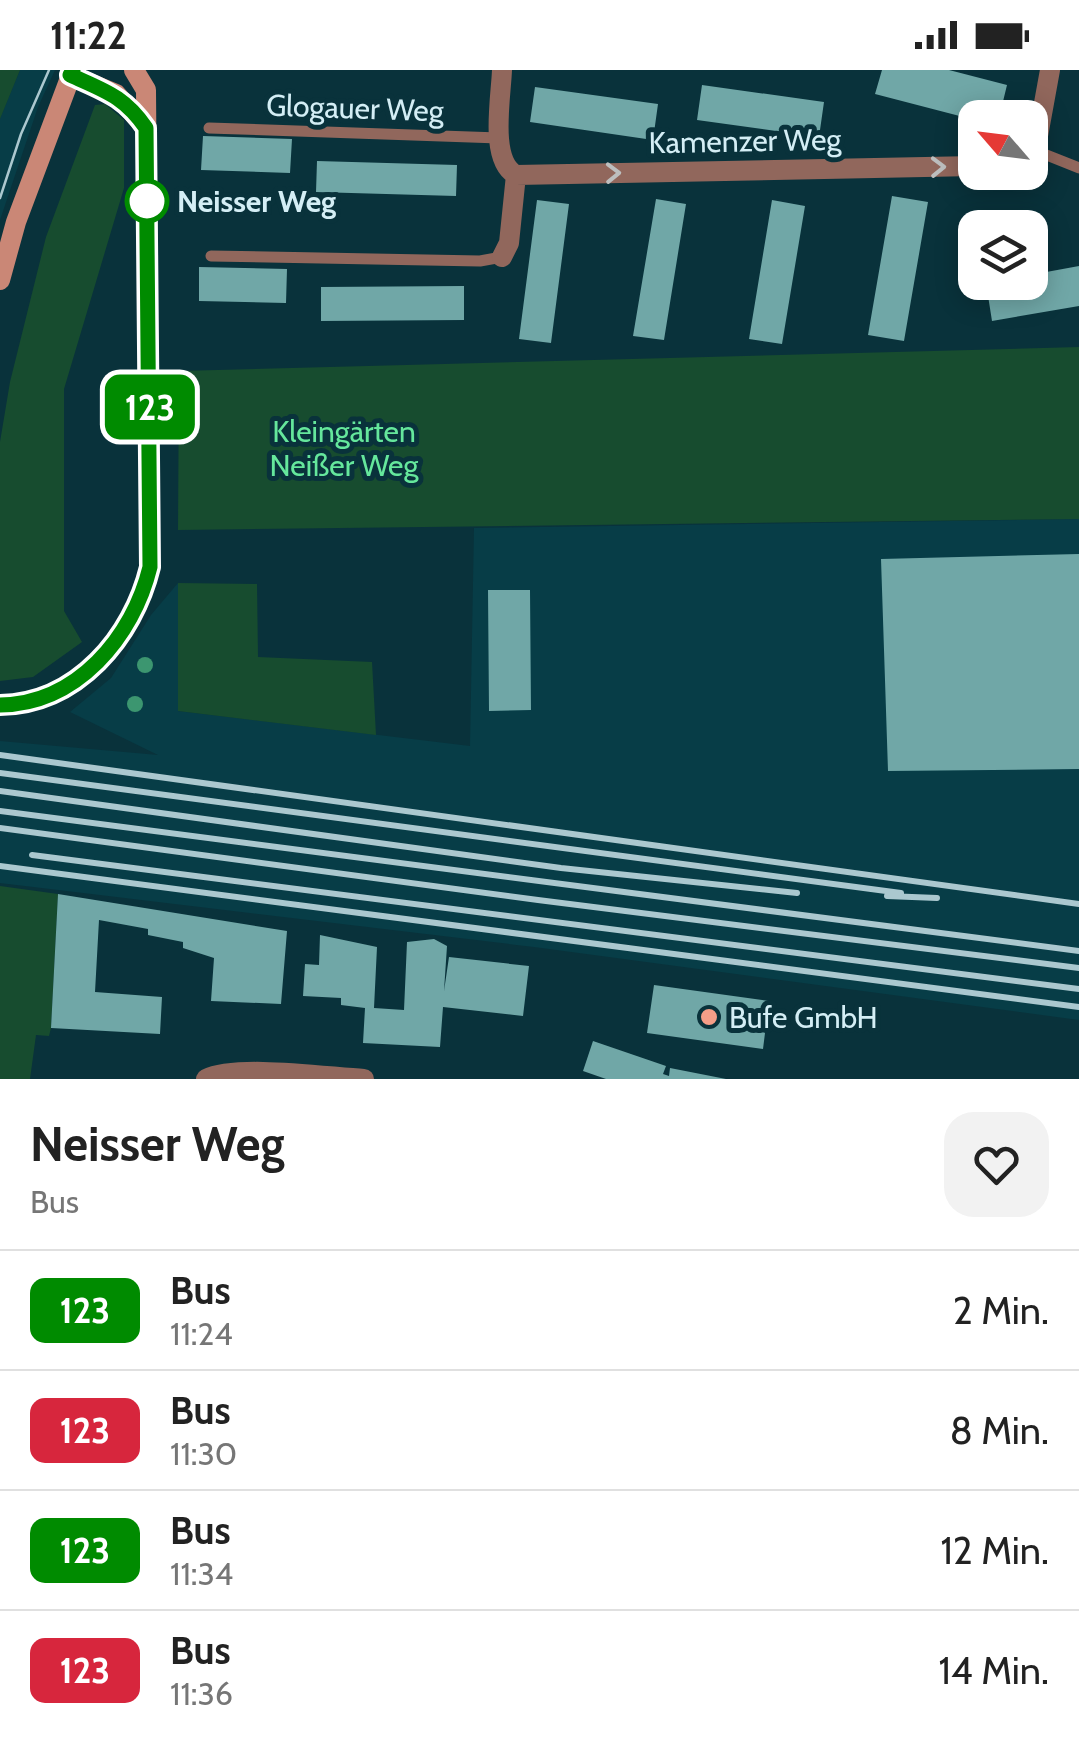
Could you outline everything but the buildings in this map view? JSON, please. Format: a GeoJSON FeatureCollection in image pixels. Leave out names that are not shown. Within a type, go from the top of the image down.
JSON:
{"type":"FeatureCollection","features":[{"type":"Feature","properties":{"kind":"street"},"geometry":{"type":"LineString","coordinates":[[0,705],[46,696],[78,680],[112,646],[143,594],[150,567],[146,90],[134,70]]}},
{"type":"Feature","properties":{"kind":"street"},"geometry":{"type":"LineString","coordinates":[[146,128],[156,70]]}},
{"type":"Feature","properties":{"kind":"street"},"geometry":{"type":"LineString","coordinates":[[502,70],[500,156],[506,170],[516,176],[509,243],[502,258]]}},
{"type":"Feature","properties":{"kind":"street"},"geometry":{"type":"LineString","coordinates":[[1044,100],[1050,70]]}},
{"type":"Feature","properties":{"kind":"street"},"geometry":{"type":"LineString","coordinates":[[0,280],[16,222],[71,72],[116,94],[146,128]]}},
{"type":"Feature","properties":{"kind":"street","name":"Kamenzer Weg"},"geometry":{"type":"LineString","coordinates":[[516,176],[958,166]]}},
{"type":"Feature","properties":{"kind":"street"},"geometry":{"type":"LineString","coordinates":[[206,1079],[243,1073],[364,1079]]}},
{"type":"Feature","properties":{"kind":"lane","name":"Glogauer Weg"},"geometry":{"type":"LineString","coordinates":[[210,128],[499,138]]}},
{"type":"Feature","properties":{"kind":"lane"},"geometry":{"type":"LineString","coordinates":[[1048,159],[1079,168]]}},
{"type":"Feature","properties":{"kind":"lane"},"geometry":{"type":"LineString","coordinates":[[211,256],[480,261],[502,258]]}},
{"type":"Feature","properties":{"kind":"shaded area"},"geometry":{"type":"Polygon","coordinates":[[[20,70],[55,70],[38,107],[0,220],[0,118],[20,70]]]}},
{"type":"Feature","properties":{"kind":"shaded area"},"geometry":{"type":"Polygon","coordinates":[[[1079,519],[1079,1020],[534,947],[0,883],[0,741],[158,755],[70,712],[111,678],[151,615],[178,583],[178,711],[470,746],[474,528],[1079,519]]]}},
{"type":"Feature","properties":{"kind":"green space"},"geometry":{"type":"Polygon","coordinates":[[[0,70],[20,70],[0,119],[0,70]]]}},
{"type":"Feature","properties":{"kind":"green space"},"geometry":{"type":"Polygon","coordinates":[[[105,104],[124,120],[124,188],[64,389],[64,611],[82,642],[33,677],[0,681],[0,442],[10,382],[46,237],[95,105],[105,104]]]}},
{"type":"Feature","properties":{"kind":"green space","name":"Kleingärten Neißer Weg"},"geometry":{"type":"Polygon","coordinates":[[[1079,347],[1079,519],[178,530],[179,371],[1079,347]]]}},
{"type":"Feature","properties":{"kind":"green space"},"geometry":{"type":"Polygon","coordinates":[[[178,583],[257,584],[258,657],[372,662],[376,735],[178,711],[178,583]]]}},
{"type":"Feature","properties":{"kind":"green space"},"geometry":{"type":"Polygon","coordinates":[[[0,886],[58,894],[51,1028],[49,1036],[36,1035],[30,1079],[0,1079],[0,886]]]}},
{"type":"Feature","properties":{"kind":"tram line"},"geometry":{"type":"LineString","coordinates":[[0,198],[21,134],[49,70]]}},
{"type":"Feature","properties":{"kind":"railway"},"geometry":{"type":"LineString","coordinates":[[0,755],[1079,904]]}},
{"type":"Feature","properties":{"kind":"railway"},"geometry":{"type":"LineString","coordinates":[[0,773],[901,893]]}},
{"type":"Feature","properties":{"kind":"railway"},"geometry":{"type":"LineString","coordinates":[[0,791],[561,868],[797,893]]}},
{"type":"Feature","properties":{"kind":"railway"},"geometry":{"type":"LineString","coordinates":[[0,811],[1079,951]]}},
{"type":"Feature","properties":{"kind":"railway"},"geometry":{"type":"LineString","coordinates":[[0,828],[1079,968]]}},
{"type":"Feature","properties":{"kind":"railway"},"geometry":{"type":"LineString","coordinates":[[32,855],[1079,989]]}},
{"type":"Feature","properties":{"kind":"railway"},"geometry":{"type":"LineString","coordinates":[[0,866],[1079,1007]]}},
{"type":"Feature","properties":{"kind":"railway"},"geometry":{"type":"LineString","coordinates":[[887,896],[937,898]]}},
{"type":"Feature","properties":{"kind":"bus line","name":"123"},"geometry":{"type":"LineString","coordinates":[[0,705],[46,696],[78,680],[112,646],[129,622],[143,594],[150,567],[146,128],[116,94],[70,75],[73,70]]}},
{"type":"Feature","properties":{"kind":"place","name":"Neisser Weg"},"geometry":{"type":"Point","coordinates":[147,201]}},
{"type":"Feature","properties":{"kind":"place","name":"Bufe GmbH"},"geometry":{"type":"Point","coordinates":[709,1017]}}]}
